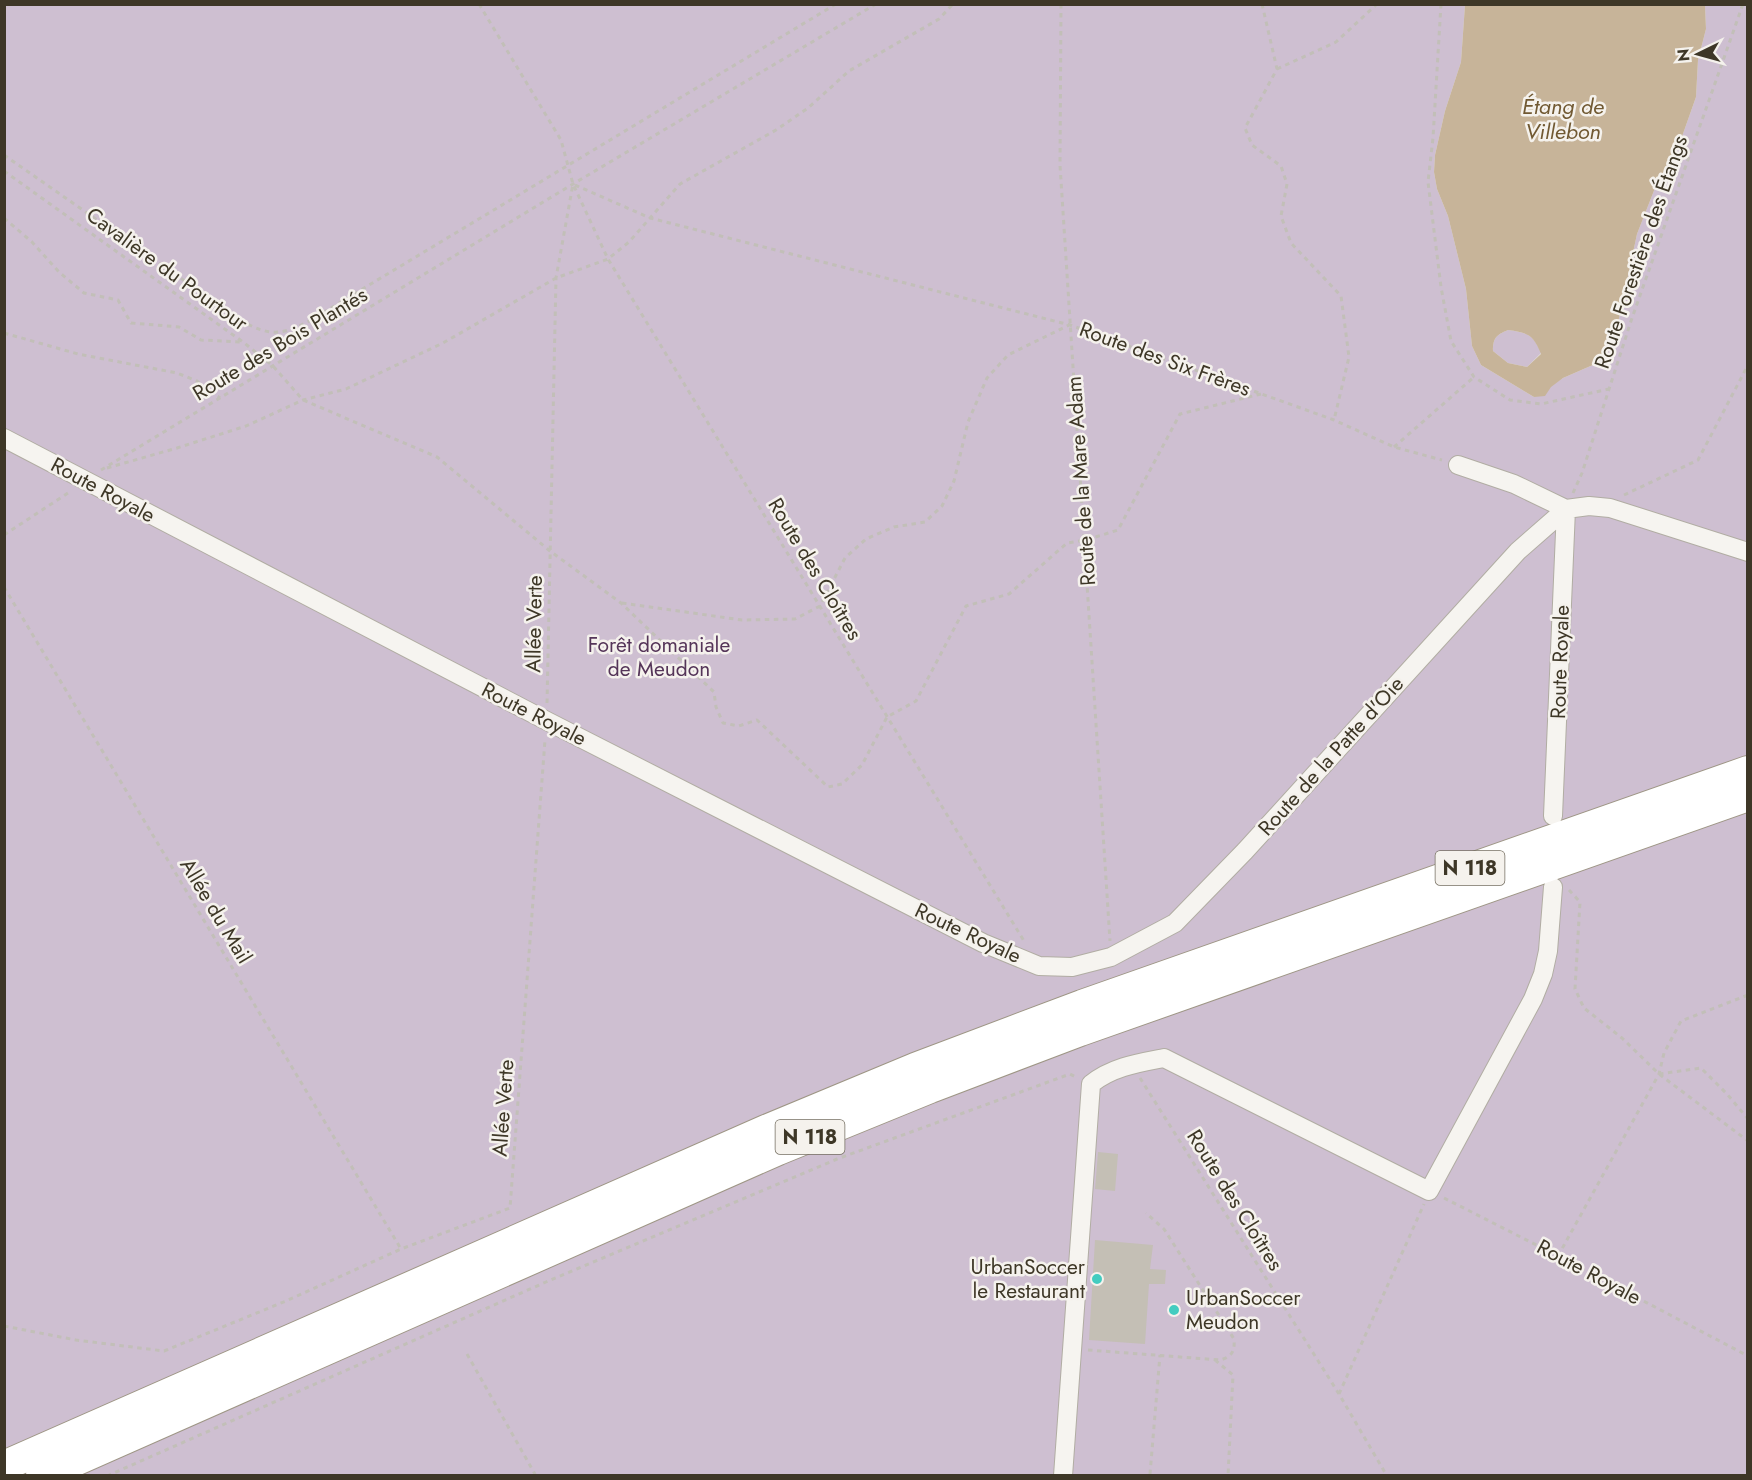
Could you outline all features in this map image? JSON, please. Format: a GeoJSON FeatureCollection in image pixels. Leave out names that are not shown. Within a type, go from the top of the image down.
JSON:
{"type":"FeatureCollection","features":[{"type":"Feature","properties":{"kind":"highway"},"geometry":{"type":"LineString","coordinates":[[1662,801],[1714,768],[1748,753]]}},
{"type":"Feature","properties":{"kind":"highway","name":"N 118"},"geometry":{"type":"LineString","coordinates":[[4,1466],[765,1130],[915,1068],[1104,998],[1748,771]]}},
{"type":"Feature","properties":{"kind":"highway","name":"N 118"},"geometry":{"type":"LineString","coordinates":[[41,1476],[745,1164],[930,1088],[1089,1028],[1748,796]]}},
{"type":"Feature","properties":{"kind":"street","name":"Route Royale"},"geometry":{"type":"LineString","coordinates":[[4,438],[547,721],[983,944],[1039,966],[1072,967]]}},
{"type":"Feature","properties":{"kind":"street"},"geometry":{"type":"LineString","coordinates":[[1458,465],[1514,483],[1566,509],[1589,506],[1610,508],[1748,552]]}},
{"type":"Feature","properties":{"kind":"street","name":"Route Royale"},"geometry":{"type":"LineString","coordinates":[[1553,816],[1566,509]]}},
{"type":"Feature","properties":{"kind":"street","name":"Route de la Patte d'Oie"},"geometry":{"type":"LineString","coordinates":[[1072,967],[1111,957],[1175,923],[1245,851],[1518,551],[1566,509]]}},
{"type":"Feature","properties":{"kind":"street"},"geometry":{"type":"LineString","coordinates":[[1063,1476],[1091,1084],[1103,1074],[1132,1064],[1164,1058],[1430,1191],[1533,999],[1543,974],[1548,951],[1553,887]]}},
{"type":"Feature","properties":{"kind":"path","name":"Route des Cloîtres"},"geometry":{"type":"LineString","coordinates":[[479,4],[561,140],[573,184],[608,259],[1039,966]]}},
{"type":"Feature","properties":{"kind":"path"},"geometry":{"type":"LineString","coordinates":[[4,155],[242,321],[267,333],[287,331],[311,320],[836,4]]}},
{"type":"Feature","properties":{"kind":"path","name":"Route des Bois Plantés"},"geometry":{"type":"LineString","coordinates":[[4,535],[103,469],[573,184],[876,4]]}},
{"type":"Feature","properties":{"kind":"path"},"geometry":{"type":"LineString","coordinates":[[103,469],[246,426],[303,400],[346,389],[443,343],[556,278],[608,259],[629,242],[680,184],[776,130],[808,108],[849,71],[939,19],[953,4]]}},
{"type":"Feature","properties":{"kind":"path","name":"Route de la Mare Adam"},"geometry":{"type":"LineString","coordinates":[[1061,4],[1060,165],[1086,540],[1111,957]]}},
{"type":"Feature","properties":{"kind":"path"},"geometry":{"type":"LineString","coordinates":[[1262,4],[1277,69]]}},
{"type":"Feature","properties":{"kind":"path"},"geometry":{"type":"LineString","coordinates":[[1334,420],[1349,357],[1341,296],[1291,243],[1281,216],[1287,184],[1281,166],[1252,145],[1245,128],[1277,69],[1336,42],[1377,4]]}},
{"type":"Feature","properties":{"kind":"path"},"geometry":{"type":"LineString","coordinates":[[1441,4],[1428,182],[1441,287],[1451,341],[1473,378],[1510,400],[1541,404],[1609,389]]}},
{"type":"Feature","properties":{"kind":"path","name":"Route Forestière des Étangs"},"geometry":{"type":"LineString","coordinates":[[1566,509],[1582,473],[1630,321],[1743,4]]}},
{"type":"Feature","properties":{"kind":"path","name":"Cavalière du Pourtour"},"geometry":{"type":"LineString","coordinates":[[4,171],[243,342],[273,366],[303,400]]}},
{"type":"Feature","properties":{"kind":"path","name":"Route des Six Frères"},"geometry":{"type":"LineString","coordinates":[[573,184],[650,218],[1071,325],[1334,420],[1394,447],[1458,465]]}},
{"type":"Feature","properties":{"kind":"path","name":"Allée Verte"},"geometry":{"type":"LineString","coordinates":[[401,1250],[510,1208],[547,721],[556,278],[573,184]]}},
{"type":"Feature","properties":{"kind":"path"},"geometry":{"type":"LineString","coordinates":[[4,218],[84,293],[118,300],[131,322],[178,327],[201,340],[243,342]]}},
{"type":"Feature","properties":{"kind":"path"},"geometry":{"type":"LineString","coordinates":[[621,603],[742,620],[795,619],[820,606],[845,558],[866,539],[894,527],[925,522],[942,506],[954,481],[968,422],[987,378],[1008,355],[1071,325]]}},
{"type":"Feature","properties":{"kind":"path"},"geometry":{"type":"LineString","coordinates":[[4,333],[78,354],[177,373],[197,381],[220,398]]}},
{"type":"Feature","properties":{"kind":"path"},"geometry":{"type":"LineString","coordinates":[[1610,508],[1617,498],[1698,460],[1748,365]]}},
{"type":"Feature","properties":{"kind":"path"},"geometry":{"type":"LineString","coordinates":[[1394,447],[1473,378]]}},
{"type":"Feature","properties":{"kind":"path"},"geometry":{"type":"LineString","coordinates":[[303,400],[436,457],[550,551],[621,603],[714,692],[716,707],[723,723],[739,726],[757,720],[828,787],[842,784],[862,765],[887,717],[916,701],[966,606],[1009,594],[1066,543],[1086,540],[1118,530],[1180,414],[1261,394]]}},
{"type":"Feature","properties":{"kind":"path","name":"Allée du Mail"},"geometry":{"type":"LineString","coordinates":[[4,587],[401,1250]]}},
{"type":"Feature","properties":{"kind":"path"},"geometry":{"type":"LineString","coordinates":[[1553,887],[1570,890],[1580,902],[1575,989],[1584,1008],[1622,1038],[1659,1074],[1748,1141]]}},
{"type":"Feature","properties":{"kind":"path"},"geometry":{"type":"LineString","coordinates":[[1558,1256],[1659,1074],[1664,1053],[1681,1021],[1748,995]]}},
{"type":"Feature","properties":{"kind":"path","name":"Route des Cloîtres"},"geometry":{"type":"LineString","coordinates":[[1132,1064],[1339,1394],[1387,1476]]}},
{"type":"Feature","properties":{"kind":"path"},"geometry":{"type":"LineString","coordinates":[[1659,1074],[1701,1068],[1748,1119]]}},
{"type":"Feature","properties":{"kind":"path"},"geometry":{"type":"LineString","coordinates":[[107,1476],[546,1282],[837,1159],[1070,1074],[1091,1084]]}},
{"type":"Feature","properties":{"kind":"path"},"geometry":{"type":"LineString","coordinates":[[1339,1394],[1430,1191]]}},
{"type":"Feature","properties":{"kind":"path","name":"Route Royale"},"geometry":{"type":"LineString","coordinates":[[1430,1191],[1748,1356]]}},
{"type":"Feature","properties":{"kind":"path"},"geometry":{"type":"LineString","coordinates":[[1072,1349],[1214,1360],[1226,1359],[1233,1353],[1234,1339],[1164,1229],[1146,1214]]}},
{"type":"Feature","properties":{"kind":"path"},"geometry":{"type":"LineString","coordinates":[[4,1326],[76,1340],[164,1351],[286,1301],[401,1250]]}},
{"type":"Feature","properties":{"kind":"path"},"geometry":{"type":"LineString","coordinates":[[467,1354],[536,1476]]}},
{"type":"Feature","properties":{"kind":"path"},"geometry":{"type":"LineString","coordinates":[[1150,1474],[1160,1356]]}},
{"type":"Feature","properties":{"kind":"path"},"geometry":{"type":"LineString","coordinates":[[1214,1360],[1233,1375],[1228,1476]]}},
{"type":"Feature","properties":{"kind":"green space","name":"Forêt domaniale de Meudon"},"geometry":{"type":"Polygon","coordinates":[[[5,5],[1465,5],[1461,62],[1445,111],[1435,155],[1434,172],[1437,189],[1448,216],[1466,289],[1472,346],[1481,365],[1534,397],[1563,378],[1602,361],[1615,337],[1637,234],[1657,183],[1679,145],[1696,97],[1698,60],[1706,29],[1705,5],[1747,5],[1747,1475],[5,1476],[5,5]]]}},
{"type":"Feature","properties":{"kind":"green space"},"geometry":{"type":"Polygon","coordinates":[[[1508,330],[1529,336],[1538,347],[1541,353],[1527,367],[1508,363],[1493,351],[1496,338],[1508,330]]]}},
{"type":"Feature","properties":{"kind":"water","name":"Étang de Villebon"},"geometry":{"type":"Polygon","coordinates":[[[1465,5],[1705,5],[1706,29],[1698,60],[1696,97],[1679,145],[1657,183],[1637,234],[1615,337],[1602,361],[1563,378],[1551,387],[1545,396],[1534,397],[1481,365],[1472,346],[1466,289],[1448,216],[1437,189],[1434,172],[1435,155],[1445,111],[1461,62],[1465,5]],[[1508,330],[1498,335],[1493,351],[1508,363],[1527,367],[1541,354],[1535,342],[1525,334],[1508,330]]]}},
{"type":"Feature","properties":{"kind":"building"},"geometry":{"type":"Polygon","coordinates":[[[1098,1152],[1118,1154],[1115,1191],[1095,1189],[1098,1152]]]}},
{"type":"Feature","properties":{"kind":"building"},"geometry":{"type":"Polygon","coordinates":[[[1095,1240],[1153,1245],[1150,1269],[1166,1270],[1165,1284],[1149,1284],[1145,1344],[1089,1340],[1095,1240]]]}},
{"type":"Feature","properties":{"kind":"place","name":"UrbanSoccer le Restaurant"},"geometry":{"type":"Point","coordinates":[1097,1279]}},
{"type":"Feature","properties":{"kind":"place","name":"UrbanSoccer Meudon"},"geometry":{"type":"Point","coordinates":[1174,1310]}}]}
